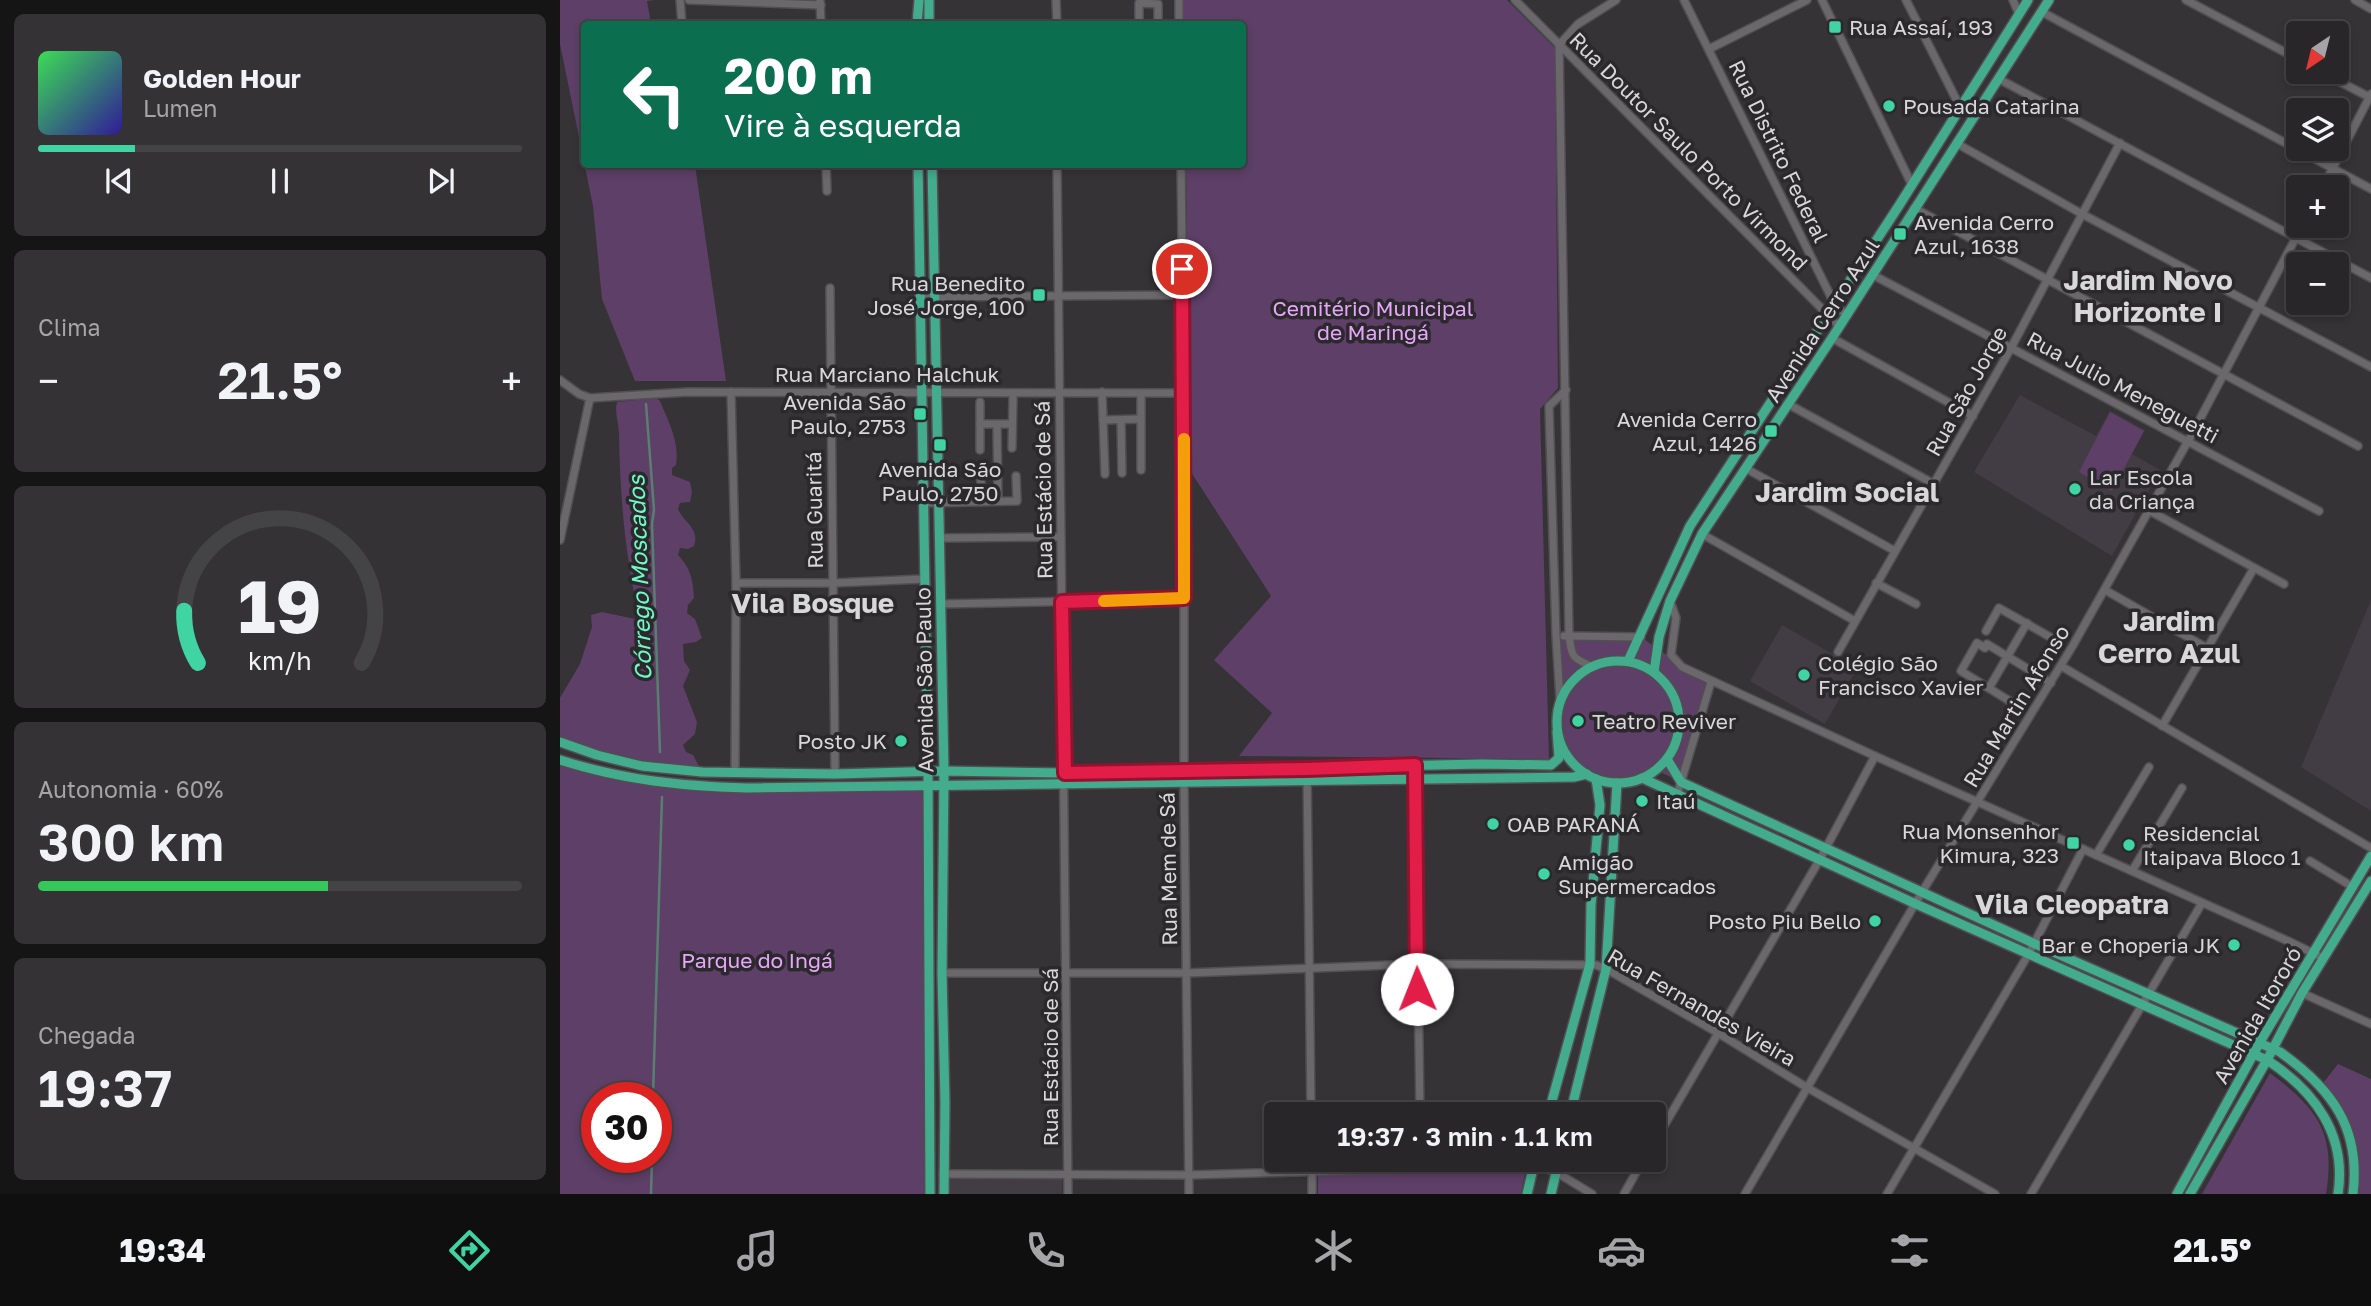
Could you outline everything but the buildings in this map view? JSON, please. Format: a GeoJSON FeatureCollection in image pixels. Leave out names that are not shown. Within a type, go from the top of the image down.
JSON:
{"type":"FeatureCollection","features":[{"type":"Feature","properties":{"kind":"main road"},"geometry":{"type":"LineString","coordinates":[[917,21],[919,0]]}},
{"type":"Feature","properties":{"kind":"main road"},"geometry":{"type":"LineString","coordinates":[[929,0],[929,21]]}},
{"type":"Feature","properties":{"kind":"main road","name":"Avenida Cerro Azul"},"geometry":{"type":"LineString","coordinates":[[1654,672],[1659,637],[1670,601],[1702,534],[1873,275],[2049,0]]}},
{"type":"Feature","properties":{"kind":"main road"},"geometry":{"type":"LineString","coordinates":[[2024,40],[2015,36],[2027,2]]}},
{"type":"Feature","properties":{"kind":"main road","name":"Avenida Cerro Azul"},"geometry":{"type":"LineString","coordinates":[[1629,661],[1690,526],[1900,204],[2027,2]]}},
{"type":"Feature","properties":{"kind":"main road"},"geometry":{"type":"LineString","coordinates":[[1994,53],[2003,51],[2008,56],[1999,79]]}},
{"type":"Feature","properties":{"kind":"main road","name":"Avenida São Paulo"},"geometry":{"type":"LineString","coordinates":[[918,168],[928,771],[930,1194]]}},
{"type":"Feature","properties":{"kind":"main road","name":"Avenida São Paulo"},"geometry":{"type":"LineString","coordinates":[[932,168],[944,771],[944,1194]]}},
{"type":"Feature","properties":{"kind":"main road"},"geometry":{"type":"LineString","coordinates":[[1896,237],[1891,237],[1890,230],[1900,204]]}},
{"type":"Feature","properties":{"kind":"main road"},"geometry":{"type":"LineString","coordinates":[[1675,559],[1687,564]]}},
{"type":"Feature","properties":{"kind":"main road"},"geometry":{"type":"LineString","coordinates":[[560,742],[642,766],[687,771],[835,774],[928,771],[1065,773],[1415,765],[1551,765],[1559,758],[1557,716],[1560,700],[1567,687],[1591,666],[1608,661],[1629,661],[1654,672],[1666,683],[1679,713],[1677,737],[1667,759],[1656,770],[1642,778],[1617,783],[1591,777],[1574,777],[808,789],[688,787],[599,772],[560,760]]}},
{"type":"Feature","properties":{"kind":"main road"},"geometry":{"type":"LineString","coordinates":[[1552,1102],[1590,964],[1591,905],[1600,805],[1591,777],[1573,763],[1563,748],[1558,732]]}},
{"type":"Feature","properties":{"kind":"main road"},"geometry":{"type":"LineString","coordinates":[[1667,759],[1681,782],[2033,943],[2272,1048],[2302,1068],[2337,1108],[2352,1140],[2353,1194]]}},
{"type":"Feature","properties":{"kind":"main road"},"geometry":{"type":"LineString","coordinates":[[1642,778],[2028,955],[2267,1060],[2302,1086],[2325,1116],[2337,1147],[2338,1194]]}},
{"type":"Feature","properties":{"kind":"main road"},"geometry":{"type":"LineString","coordinates":[[1573,1102],[1606,968],[1617,783]]}},
{"type":"Feature","properties":{"kind":"main road","name":"Avenida Itororó"},"geometry":{"type":"LineString","coordinates":[[2178,1194],[2260,1042],[2371,856]]}},
{"type":"Feature","properties":{"kind":"main road","name":"Avenida Itororó"},"geometry":{"type":"LineString","coordinates":[[2189,1194],[2267,1060],[2302,993],[2371,881]]}},
{"type":"Feature","properties":{"kind":"main road"},"geometry":{"type":"LineString","coordinates":[[930,1037],[935,1056],[944,1065]]}},
{"type":"Feature","properties":{"kind":"main road"},"geometry":{"type":"LineString","coordinates":[[931,1071],[940,1075],[941,1094],[945,1102]]}},
{"type":"Feature","properties":{"kind":"main road"},"geometry":{"type":"LineString","coordinates":[[1527,1194],[1533,1172]]}},
{"type":"Feature","properties":{"kind":"main road"},"geometry":{"type":"LineString","coordinates":[[1551,1194],[1556,1172]]}},
{"type":"Feature","properties":{"kind":"street"},"geometry":{"type":"LineString","coordinates":[[680,0],[682,21]]}},
{"type":"Feature","properties":{"kind":"street"},"geometry":{"type":"LineString","coordinates":[[690,0],[820,2],[821,21]]}},
{"type":"Feature","properties":{"kind":"street"},"geometry":{"type":"LineString","coordinates":[[1056,0],[1056,21]]}},
{"type":"Feature","properties":{"kind":"street"},"geometry":{"type":"LineString","coordinates":[[1179,0],[1179,21]]}},
{"type":"Feature","properties":{"kind":"street","name":"Rua Doutor Saulo Porto Virmond"},"geometry":{"type":"LineString","coordinates":[[1515,0],[1839,326]]}},
{"type":"Feature","properties":{"kind":"street"},"geometry":{"type":"LineString","coordinates":[[1591,666],[1571,654],[1569,636],[1559,45],[1578,24],[1616,0]]}},
{"type":"Feature","properties":{"kind":"street","name":"Rua Distrito Federal"},"geometry":{"type":"LineString","coordinates":[[1684,0],[1834,303],[1846,315]]}},
{"type":"Feature","properties":{"kind":"street"},"geometry":{"type":"LineString","coordinates":[[1709,49],[1807,0]]}},
{"type":"Feature","properties":{"kind":"street"},"geometry":{"type":"LineString","coordinates":[[1822,0],[1912,185]]}},
{"type":"Feature","properties":{"kind":"street"},"geometry":{"type":"LineString","coordinates":[[1906,0],[1960,107]]}},
{"type":"Feature","properties":{"kind":"street"},"geometry":{"type":"LineString","coordinates":[[2013,0],[2020,14]]}},
{"type":"Feature","properties":{"kind":"street"},"geometry":{"type":"LineString","coordinates":[[2186,0],[2286,54]]}},
{"type":"Feature","properties":{"kind":"street"},"geometry":{"type":"LineString","coordinates":[[2355,0],[2371,9]]}},
{"type":"Feature","properties":{"kind":"street"},"geometry":{"type":"LineString","coordinates":[[1139,21],[1139,4],[1158,4],[1158,21]]}},
{"type":"Feature","properties":{"kind":"street"},"geometry":{"type":"LineString","coordinates":[[2042,12],[2371,189]]}},
{"type":"Feature","properties":{"kind":"street"},"geometry":{"type":"LineString","coordinates":[[1999,79],[2286,233]]}},
{"type":"Feature","properties":{"kind":"street"},"geometry":{"type":"LineString","coordinates":[[2330,175],[2370,97],[2345,84]]}},
{"type":"Feature","properties":{"kind":"street"},"geometry":{"type":"LineString","coordinates":[[1956,143],[2082,214],[2371,367]]}},
{"type":"Feature","properties":{"kind":"street","name":"Rua São Jorge"},"geometry":{"type":"LineString","coordinates":[[1838,652],[2011,348],[2119,143]]}},
{"type":"Feature","properties":{"kind":"street"},"geometry":{"type":"LineString","coordinates":[[826,168],[827,191]]}},
{"type":"Feature","properties":{"kind":"street","name":"Rua Estácio de Sá"},"geometry":{"type":"LineString","coordinates":[[1057,168],[1066,786],[1068,1194]]}},
{"type":"Feature","properties":{"kind":"street","name":"Rua Mem de Sá"},"geometry":{"type":"LineString","coordinates":[[1181,168],[1189,1194]]}},
{"type":"Feature","properties":{"kind":"street"},"geometry":{"type":"LineString","coordinates":[[1914,208],[2358,446]]}},
{"type":"Feature","properties":{"kind":"street"},"geometry":{"type":"LineString","coordinates":[[2295,238],[2371,278]]}},
{"type":"Feature","properties":{"kind":"street","name":"Rua Martin Afonso"},"geometry":{"type":"LineString","coordinates":[[1745,1194],[1922,892],[1979,802],[2105,590],[2188,442],[2295,238]]}},
{"type":"Feature","properties":{"kind":"street","name":"Rua Julio Meneguetti"},"geometry":{"type":"LineString","coordinates":[[1873,275],[2319,511]]}},
{"type":"Feature","properties":{"kind":"street","name":"Rua Guaritá"},"geometry":{"type":"LineString","coordinates":[[830,288],[835,774]]}},
{"type":"Feature","properties":{"kind":"street"},"geometry":{"type":"LineString","coordinates":[[919,297],[1182,295]]}},
{"type":"Feature","properties":{"kind":"street"},"geometry":{"type":"LineString","coordinates":[[1832,338],[1973,416]]}},
{"type":"Feature","properties":{"kind":"street"},"geometry":{"type":"LineString","coordinates":[[560,380],[590,398],[560,540]]}},
{"type":"Feature","properties":{"kind":"street"},"geometry":{"type":"LineString","coordinates":[[1560,700],[1549,406],[1566,390]]}},
{"type":"Feature","properties":{"kind":"street"},"geometry":{"type":"LineString","coordinates":[[731,391],[736,583],[735,772]]}},
{"type":"Feature","properties":{"kind":"street","name":"Rua Marciano Halchuk"},"geometry":{"type":"LineString","coordinates":[[590,398],[731,391],[1184,393]]}},
{"type":"Feature","properties":{"kind":"street"},"geometry":{"type":"LineString","coordinates":[[1102,392],[1105,474]]}},
{"type":"Feature","properties":{"kind":"street"},"geometry":{"type":"LineString","coordinates":[[1141,393],[1141,470]]}},
{"type":"Feature","properties":{"kind":"street"},"geometry":{"type":"LineString","coordinates":[[1012,448],[1013,398]]}},
{"type":"Feature","properties":{"kind":"street"},"geometry":{"type":"LineString","coordinates":[[980,402],[980,450]]}},
{"type":"Feature","properties":{"kind":"street"},"geometry":{"type":"LineString","coordinates":[[1788,404],[1934,484]]}},
{"type":"Feature","properties":{"kind":"street"},"geometry":{"type":"LineString","coordinates":[[1103,420],[1141,419]]}},
{"type":"Feature","properties":{"kind":"street"},"geometry":{"type":"LineString","coordinates":[[1121,420],[1122,473]]}},
{"type":"Feature","properties":{"kind":"street"},"geometry":{"type":"LineString","coordinates":[[980,424],[1012,425]]}},
{"type":"Feature","properties":{"kind":"street"},"geometry":{"type":"LineString","coordinates":[[997,425],[998,501]]}},
{"type":"Feature","properties":{"kind":"street"},"geometry":{"type":"LineString","coordinates":[[1745,468],[1895,551]]}},
{"type":"Feature","properties":{"kind":"street"},"geometry":{"type":"LineString","coordinates":[[922,503],[1017,501],[1016,476]]}},
{"type":"Feature","properties":{"kind":"street"},"geometry":{"type":"LineString","coordinates":[[981,477],[981,502]]}},
{"type":"Feature","properties":{"kind":"street"},"geometry":{"type":"LineString","coordinates":[[2150,511],[2284,584]]}},
{"type":"Feature","properties":{"kind":"street"},"geometry":{"type":"LineString","coordinates":[[1702,534],[1855,621]]}},
{"type":"Feature","properties":{"kind":"street"},"geometry":{"type":"LineString","coordinates":[[939,538],[1061,537]]}},
{"type":"Feature","properties":{"kind":"street"},"geometry":{"type":"LineString","coordinates":[[2162,726],[2254,568]]}},
{"type":"Feature","properties":{"kind":"street"},"geometry":{"type":"LineString","coordinates":[[736,583],[925,579]]}},
{"type":"Feature","properties":{"kind":"street"},"geometry":{"type":"LineString","coordinates":[[1876,583],[1916,604]]}},
{"type":"Feature","properties":{"kind":"street"},"geometry":{"type":"LineString","coordinates":[[2105,590],[2207,648]]}},
{"type":"Feature","properties":{"kind":"street"},"geometry":{"type":"LineString","coordinates":[[940,604],[1184,598]]}},
{"type":"Feature","properties":{"kind":"street"},"geometry":{"type":"LineString","coordinates":[[1670,601],[1676,618],[1671,654],[1682,667],[2323,958]]}},
{"type":"Feature","properties":{"kind":"street"},"geometry":{"type":"LineString","coordinates":[[1986,631],[1999,608],[2059,642]]}},
{"type":"Feature","properties":{"kind":"street"},"geometry":{"type":"LineString","coordinates":[[1989,688],[2027,623]]}},
{"type":"Feature","properties":{"kind":"street"},"geometry":{"type":"LineString","coordinates":[[1556,635],[1641,637]]}},
{"type":"Feature","properties":{"kind":"street"},"geometry":{"type":"LineString","coordinates":[[2021,708],[1961,671],[1978,643],[1985,648],[1987,644],[2051,683]]}},
{"type":"Feature","properties":{"kind":"street"},"geometry":{"type":"LineString","coordinates":[[2061,666],[2371,848]]}},
{"type":"Feature","properties":{"kind":"street"},"geometry":{"type":"LineString","coordinates":[[1677,795],[1711,682]]}},
{"type":"Feature","properties":{"kind":"street"},"geometry":{"type":"LineString","coordinates":[[1666,1122],[1820,859],[1875,756]]}},
{"type":"Feature","properties":{"kind":"street"},"geometry":{"type":"LineString","coordinates":[[1415,765],[1420,1102]]}},
{"type":"Feature","properties":{"kind":"street"},"geometry":{"type":"LineString","coordinates":[[2096,855],[2150,767]]}},
{"type":"Feature","properties":{"kind":"street"},"geometry":{"type":"LineString","coordinates":[[1307,769],[1311,1102]]}},
{"type":"Feature","properties":{"kind":"street"},"geometry":{"type":"LineString","coordinates":[[2132,871],[2182,788]]}},
{"type":"Feature","properties":{"kind":"street"},"geometry":{"type":"LineString","coordinates":[[1887,1194],[2028,955],[2082,849]]}},
{"type":"Feature","properties":{"kind":"street"},"geometry":{"type":"LineString","coordinates":[[2310,861],[2353,887]]}},
{"type":"Feature","properties":{"kind":"street"},"geometry":{"type":"LineString","coordinates":[[2031,1194],[2202,902]]}},
{"type":"Feature","properties":{"kind":"street","name":"Rua Fernandes Vieira"},"geometry":{"type":"LineString","coordinates":[[942,973],[1187,973],[1416,964],[1590,964],[1606,968],[1718,1032],[1806,1087],[1995,1194]]}},
{"type":"Feature","properties":{"kind":"street"},"geometry":{"type":"LineString","coordinates":[[2302,993],[2371,1024]]}},
{"type":"Feature","properties":{"kind":"street"},"geometry":{"type":"LineString","coordinates":[[943,1174],[1189,1175],[1312,1172],[1312,1194]]}},
{"type":"Feature","properties":{"kind":"street"},"geometry":{"type":"LineString","coordinates":[[1556,1172],[1592,1194]]}},
{"type":"Feature","properties":{"kind":"street"},"geometry":{"type":"LineString","coordinates":[[1624,1194],[1636,1172]]}},
{"type":"Feature","properties":{"kind":"shaded area","name":"Lar Escola da Criança"},"geometry":{"type":"Polygon","coordinates":[[[2020,395],[2096,436],[2110,411],[2145,430],[2132,454],[2160,470],[2112,556],[1974,472],[2020,395]]]}},
{"type":"Feature","properties":{"kind":"shaded area"},"geometry":{"type":"Polygon","coordinates":[[[2371,600],[2371,811],[2301,767],[2371,600]]]}},
{"type":"Feature","properties":{"kind":"shaded area","name":"Colégio São Francisco Xavier"},"geometry":{"type":"Polygon","coordinates":[[[1782,625],[1857,668],[1825,724],[1750,681],[1782,625]]]}},
{"type":"Feature","properties":{"kind":"shaded area"},"geometry":{"type":"Polygon","coordinates":[[[1062,1174],[1062,1194],[944,1194],[944,1175],[1062,1174]]]}},
{"type":"Feature","properties":{"kind":"green space"},"geometry":{"type":"Polygon","coordinates":[[[560,0],[655,0],[647,1],[650,21],[581,21],[581,147],[560,44],[560,0]]]}},
{"type":"Feature","properties":{"kind":"green space","name":"Cemitério Municipal de Maringá"},"geometry":{"type":"Polygon","coordinates":[[[1183,0],[1507,0],[1555,48],[1558,388],[1540,409],[1549,759],[1239,756],[1272,713],[1214,660],[1271,596],[1191,472],[1186,168],[1246,168],[1246,21],[1184,21],[1183,0]]]}},
{"type":"Feature","properties":{"kind":"green space"},"geometry":{"type":"Polygon","coordinates":[[[585,168],[695,168],[726,381],[635,381],[602,299],[593,206],[585,168]]]}},
{"type":"Feature","properties":{"kind":"green space"},"geometry":{"type":"Polygon","coordinates":[[[656,398],[660,401],[675,440],[677,456],[672,475],[690,482],[692,492],[690,502],[680,503],[678,509],[693,530],[694,546],[688,549],[680,548],[678,555],[689,570],[693,586],[694,598],[688,605],[687,613],[695,619],[702,638],[683,644],[684,661],[690,670],[683,686],[697,722],[695,734],[683,745],[686,752],[693,755],[702,772],[643,765],[560,740],[560,698],[580,664],[592,627],[591,615],[602,612],[640,620],[624,527],[616,406],[617,402],[656,398]]]}},
{"type":"Feature","properties":{"kind":"green space"},"geometry":{"type":"Polygon","coordinates":[[[2110,412],[2144,431],[2112,491],[2079,472],[2110,412]]]}},
{"type":"Feature","properties":{"kind":"green space"},"geometry":{"type":"Polygon","coordinates":[[[1556,635],[1641,637],[1711,682],[1681,782],[1656,770],[1626,781],[1610,781],[1583,772],[1572,762],[1563,749],[1557,728],[1560,684],[1556,635]]]}},
{"type":"Feature","properties":{"kind":"green space","name":"Parque do Ingá"},"geometry":{"type":"Polygon","coordinates":[[[560,761],[647,783],[926,790],[929,1194],[560,1194],[560,761]]]}},
{"type":"Feature","properties":{"kind":"green space"},"geometry":{"type":"Polygon","coordinates":[[[2338,1064],[2371,1079],[2371,1194],[2353,1194],[2352,1140],[2320,1087],[2338,1064]]]}},
{"type":"Feature","properties":{"kind":"green space"},"geometry":{"type":"Polygon","coordinates":[[[2270,1073],[2300,1099],[2320,1124],[2328,1155],[2326,1194],[2202,1194],[2270,1073]]]}},
{"type":"Feature","properties":{"kind":"green space"},"geometry":{"type":"Polygon","coordinates":[[[1525,1173],[1521,1194],[1318,1194],[1318,1174],[1525,1173]]]}},
{"type":"Feature","properties":{"kind":"waterway","name":"Córrego Moscados"},"geometry":{"type":"LineString","coordinates":[[646,404],[654,510],[652,524],[660,752]]}},
{"type":"Feature","properties":{"kind":"waterway","name":"Córrego Moscados"},"geometry":{"type":"LineString","coordinates":[[653,1082],[662,797]]}},
{"type":"Feature","properties":{"kind":"waterway","name":"Córrego Moscados"},"geometry":{"type":"LineString","coordinates":[[651,1194],[652,1173]]}},
{"type":"Feature","properties":{"kind":"slow traffic"},"geometry":{"type":"LineString","coordinates":[[1104,601],[1184,598],[1184,439]]}},
{"type":"Feature","properties":{"kind":"place","name":"Rua Assaí, 193"},"geometry":{"type":"Point","coordinates":[1835,27]}},
{"type":"Feature","properties":{"kind":"place","name":"Pousada Catarina"},"geometry":{"type":"Point","coordinates":[1889,106]}},
{"type":"Feature","properties":{"kind":"place","name":"Avenida Cerro Azul, 1638"},"geometry":{"type":"Point","coordinates":[1900,234]}},
{"type":"Feature","properties":{"kind":"place","name":"Rua Benedito José Jorge, 100"},"geometry":{"type":"Point","coordinates":[1039,295]}},
{"type":"Feature","properties":{"kind":"place","name":"Avenida São Paulo, 2753"},"geometry":{"type":"Point","coordinates":[920,414]}},
{"type":"Feature","properties":{"kind":"place","name":"Avenida Cerro Azul, 1426"},"geometry":{"type":"Point","coordinates":[1771,431]}},
{"type":"Feature","properties":{"kind":"place","name":"Avenida São Paulo, 2750"},"geometry":{"type":"Point","coordinates":[940,445]}},
{"type":"Feature","properties":{"kind":"place","name":"Lar Escola da Criança"},"geometry":{"type":"Point","coordinates":[2075,489]}},
{"type":"Feature","properties":{"kind":"place","name":"Colégio São Francisco Xavier"},"geometry":{"type":"Point","coordinates":[1804,675]}},
{"type":"Feature","properties":{"kind":"place","name":"Teatro Reviver"},"geometry":{"type":"Point","coordinates":[1578,721]}},
{"type":"Feature","properties":{"kind":"place","name":"Posto JK"},"geometry":{"type":"Point","coordinates":[901,741]}},
{"type":"Feature","properties":{"kind":"place","name":"Itaú"},"geometry":{"type":"Point","coordinates":[1642,801]}},
{"type":"Feature","properties":{"kind":"place","name":"OAB PARANÁ"},"geometry":{"type":"Point","coordinates":[1493,824]}},
{"type":"Feature","properties":{"kind":"place","name":"Rua Monsenhor Kimura, 323"},"geometry":{"type":"Point","coordinates":[2073,843]}},
{"type":"Feature","properties":{"kind":"place","name":"Residencial Itaipava Bloco 1"},"geometry":{"type":"Point","coordinates":[2129,845]}},
{"type":"Feature","properties":{"kind":"place","name":"Amigão Supermercados"},"geometry":{"type":"Point","coordinates":[1544,874]}},
{"type":"Feature","properties":{"kind":"place","name":"Posto Piu Bello"},"geometry":{"type":"Point","coordinates":[1875,921]}},
{"type":"Feature","properties":{"kind":"place","name":"Bar e Choperia JK"},"geometry":{"type":"Point","coordinates":[2234,945]}},
{"type":"Feature","properties":{"kind":"district","name":"Jardim Novo Horizonte I"},"geometry":{"type":"Point","coordinates":[2148,295]}},
{"type":"Feature","properties":{"kind":"district","name":"Jardim Social"},"geometry":{"type":"Point","coordinates":[1847,491]}},
{"type":"Feature","properties":{"kind":"district","name":"Vila Bosque"},"geometry":{"type":"Point","coordinates":[813,602]}},
{"type":"Feature","properties":{"kind":"district","name":"Jardim Cerro Azul"},"geometry":{"type":"Point","coordinates":[2169,636]}},
{"type":"Feature","properties":{"kind":"district","name":"Vila Cleopatra"},"geometry":{"type":"Point","coordinates":[2072,903]}},
{"type":"Feature","properties":{"kind":"route"},"geometry":{"type":"LineString","coordinates":[[1182,269],[1184,598],[1062,602],[1065,773],[1415,765],[1417,989]]}}]}
